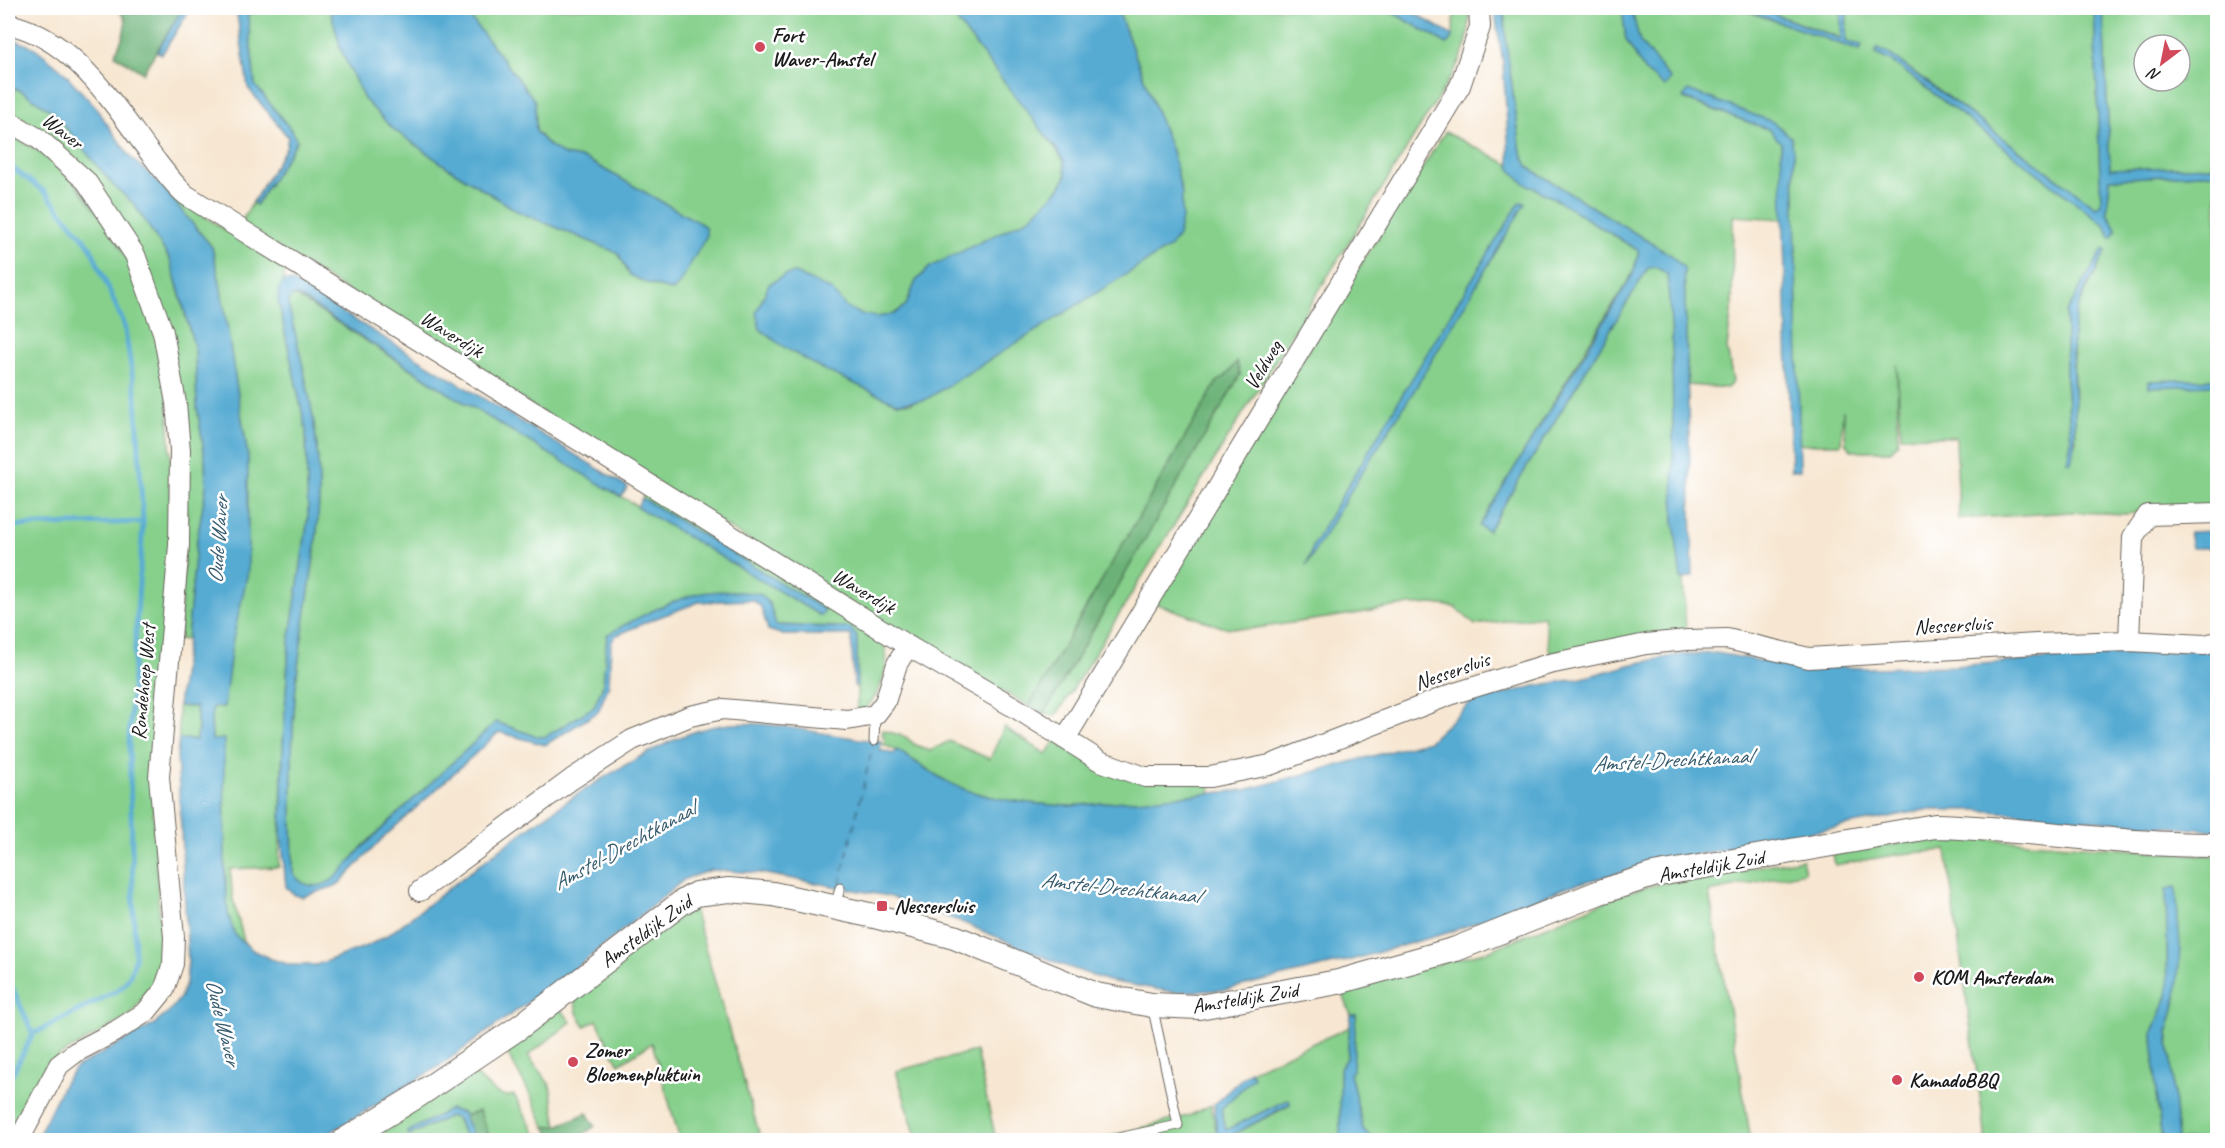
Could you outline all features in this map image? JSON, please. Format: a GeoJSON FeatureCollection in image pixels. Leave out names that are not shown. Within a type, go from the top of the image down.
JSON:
{"type":"FeatureCollection","features":[{"type":"Feature","properties":{"kind":"street","name":"Veldweg"},"geometry":{"type":"LineString","coordinates":[[1065,739],[1460,86],[1480,27],[1479,8]]}},
{"type":"Feature","properties":{"kind":"street","name":"Waverdijk"},"geometry":{"type":"LineString","coordinates":[[8,24],[46,40],[90,73],[167,176],[186,195],[908,646]]}},
{"type":"Feature","properties":{"kind":"street","name":"Waver"},"geometry":{"type":"LineString","coordinates":[[8,121],[39,139],[87,181]]}},
{"type":"Feature","properties":{"kind":"street","name":"Rondehoep West"},"geometry":{"type":"LineString","coordinates":[[20,1140],[54,1072],[65,1060],[133,1022],[156,1003],[170,979],[174,951],[159,777],[179,545],[180,450],[176,403],[163,332],[135,255],[87,181]]}},
{"type":"Feature","properties":{"kind":"street"},"geometry":{"type":"LineString","coordinates":[[2128,641],[2133,537],[2148,515],[2217,513]]}},
{"type":"Feature","properties":{"kind":"street","name":"Nessersluis"},"geometry":{"type":"LineString","coordinates":[[908,646],[1100,761],[1145,777],[1210,777],[1270,765],[1455,693],[1507,677],[1577,657],[1646,644],[1727,639],[1809,658],[2036,644],[2128,641],[2204,645],[2217,642]]}},
{"type":"Feature","properties":{"kind":"street"},"geometry":{"type":"LineString","coordinates":[[420,891],[582,772],[632,740],[690,716],[723,709],[847,720],[875,715],[885,702],[897,664],[908,646]]}},
{"type":"Feature","properties":{"kind":"street","name":"Amsteldijk Zuid"},"geometry":{"type":"LineString","coordinates":[[345,1140],[417,1096],[521,1026],[664,915],[696,894],[747,890],[837,897],[954,938],[1071,986],[1104,997],[1152,1005],[1199,1007],[1338,981],[1456,949],[1600,892],[1653,875],[1935,826],[1973,827],[2121,842],[2217,845]]}},
{"type":"Feature","properties":{"kind":"lane"},"geometry":{"type":"LineString","coordinates":[[874,741],[875,715]]}},
{"type":"Feature","properties":{"kind":"lane"},"geometry":{"type":"LineString","coordinates":[[1109,1140],[1178,1125],[1152,1005]]}},
{"type":"Feature","properties":{"kind":"green space"},"geometry":{"type":"Polygon","coordinates":[[[114,8],[183,8],[143,73],[115,55],[123,36],[126,20],[120,11],[114,8]]]}},
{"type":"Feature","properties":{"kind":"green space"},"geometry":{"type":"Polygon","coordinates":[[[247,8],[330,8],[341,50],[364,99],[393,129],[447,167],[519,212],[618,253],[630,275],[673,291],[706,237],[703,225],[586,159],[564,155],[548,145],[536,131],[535,101],[463,8],[947,8],[1064,161],[1066,176],[1060,188],[1030,218],[930,267],[916,281],[906,305],[894,314],[877,317],[861,314],[847,308],[839,300],[760,329],[809,361],[897,403],[911,403],[1170,247],[1182,194],[1173,154],[1117,8],[1385,8],[1447,44],[1453,36],[1454,8],[1470,8],[1466,43],[1452,75],[1056,715],[1044,714],[1240,375],[1237,362],[1225,377],[1217,382],[1029,706],[909,640],[240,224],[253,202],[256,205],[297,141],[291,130],[255,85],[247,8]]]}},
{"type":"Feature","properties":{"kind":"green space"},"geometry":{"type":"Polygon","coordinates":[[[1504,8],[1622,8],[1626,40],[1644,70],[1669,79],[1640,42],[1631,8],[1739,8],[1860,51],[1846,42],[1847,8],[2094,8],[2101,205],[2096,207],[1887,52],[1876,54],[1891,61],[2105,225],[2116,229],[2107,212],[2110,179],[2217,173],[2217,379],[2150,381],[2149,386],[2217,385],[2217,506],[2126,514],[2071,512],[1959,519],[1956,437],[1901,436],[1897,364],[1898,442],[1891,451],[1852,451],[1846,444],[1843,410],[1841,444],[1799,444],[1794,155],[1791,137],[1683,99],[1771,130],[1781,143],[1784,219],[1733,216],[1732,305],[1727,348],[1733,382],[1727,388],[1688,385],[1684,268],[1671,255],[1529,168],[1521,152],[1506,41],[1504,8]],[[2106,251],[2066,313],[2066,378],[2071,441],[2067,461],[2076,442],[2073,338],[2076,312],[2106,251]]]}},
{"type":"Feature","properties":{"kind":"green space"},"geometry":{"type":"Polygon","coordinates":[[[1757,8],[1841,8],[1842,39],[1833,35],[1757,8]]]}},
{"type":"Feature","properties":{"kind":"green space"},"geometry":{"type":"Polygon","coordinates":[[[2103,8],[2217,8],[2217,166],[2110,169],[2103,8]]]}},
{"type":"Feature","properties":{"kind":"green space"},"geometry":{"type":"Polygon","coordinates":[[[8,87],[20,90],[52,111],[114,186],[134,204],[170,259],[195,350],[197,407],[205,458],[206,487],[196,546],[187,640],[179,639],[187,516],[159,300],[43,133],[18,115],[8,111],[8,87]]]}},
{"type":"Feature","properties":{"kind":"green space"},"geometry":{"type":"Polygon","coordinates":[[[1445,132],[1510,165],[1524,183],[1557,200],[1639,251],[1633,273],[1480,526],[1488,531],[1648,268],[1656,267],[1667,274],[1672,337],[1674,522],[1683,580],[1686,630],[1590,645],[1550,654],[1544,616],[1475,625],[1455,607],[1433,604],[1398,606],[1249,629],[1222,627],[1154,603],[1359,267],[1445,132]]]}},
{"type":"Feature","properties":{"kind":"green space"},"geometry":{"type":"Polygon","coordinates":[[[8,133],[37,150],[74,182],[99,214],[128,259],[156,325],[167,387],[171,462],[170,569],[152,791],[162,961],[154,982],[130,1016],[60,1055],[45,1070],[10,1140],[8,1140],[8,133]]]}},
{"type":"Feature","properties":{"kind":"green space"},"geometry":{"type":"Polygon","coordinates":[[[157,181],[187,205],[285,269],[278,300],[306,430],[308,518],[289,644],[279,867],[230,869],[233,900],[245,944],[235,935],[229,920],[223,841],[224,740],[212,740],[211,716],[213,707],[224,707],[247,506],[248,457],[220,283],[212,247],[157,181]]]}},
{"type":"Feature","properties":{"kind":"green space"},"geometry":{"type":"Polygon","coordinates":[[[294,295],[450,394],[821,616],[825,610],[642,498],[646,492],[882,639],[886,659],[885,670],[872,701],[857,715],[857,637],[845,627],[776,625],[770,605],[759,594],[722,592],[694,595],[607,635],[603,685],[594,707],[546,737],[535,736],[496,722],[366,843],[337,876],[327,883],[315,886],[300,881],[293,872],[293,732],[299,660],[317,533],[319,482],[312,413],[287,303],[294,295]]]}},
{"type":"Feature","properties":{"kind":"green space"},"geometry":{"type":"Polygon","coordinates":[[[1237,362],[1240,375],[1042,714],[1029,706],[1217,382],[1225,377],[1237,362]]]}},
{"type":"Feature","properties":{"kind":"green space"},"geometry":{"type":"Polygon","coordinates":[[[178,706],[196,707],[198,729],[196,740],[179,739],[178,706]]]}},
{"type":"Feature","properties":{"kind":"green space"},"geometry":{"type":"Polygon","coordinates":[[[1004,727],[1046,754],[1055,741],[1107,771],[1213,781],[1209,794],[1070,806],[1026,803],[978,794],[952,784],[902,753],[884,745],[885,738],[882,736],[883,730],[906,737],[914,744],[930,751],[949,741],[990,759],[1004,727]]]}},
{"type":"Feature","properties":{"kind":"green space"},"geometry":{"type":"Polygon","coordinates":[[[1947,836],[2217,856],[2217,1140],[2178,1140],[2168,1031],[2177,997],[2166,889],[2168,996],[2153,1032],[2156,1094],[2162,1140],[1986,1140],[1946,850],[1901,854],[1835,865],[1833,854],[1947,836]]]}},
{"type":"Feature","properties":{"kind":"green space"},"geometry":{"type":"Polygon","coordinates":[[[1802,859],[1805,872],[1709,892],[1751,1140],[1373,1140],[1363,1129],[1350,1072],[1356,1015],[1351,1015],[1341,989],[1488,951],[1628,892],[1667,882],[1802,859]]]}},
{"type":"Feature","properties":{"kind":"green space"},"geometry":{"type":"Polygon","coordinates":[[[693,906],[761,1140],[680,1140],[652,1043],[619,1064],[597,1020],[585,1026],[577,1013],[574,997],[693,906]]]}},
{"type":"Feature","properties":{"kind":"green space"},"geometry":{"type":"Polygon","coordinates":[[[560,1008],[571,1022],[528,1056],[550,1085],[557,1126],[545,1127],[505,1049],[560,1008]]]}},
{"type":"Feature","properties":{"kind":"green space"},"geometry":{"type":"Polygon","coordinates":[[[1350,1027],[1347,1057],[1340,1068],[1340,1140],[1229,1140],[1228,1137],[1290,1104],[1288,1099],[1226,1130],[1221,1109],[1253,1077],[1250,1071],[1350,1027]]]}},
{"type":"Feature","properties":{"kind":"green space"},"geometry":{"type":"Polygon","coordinates":[[[976,1051],[996,1140],[917,1140],[896,1071],[976,1051]]]}},
{"type":"Feature","properties":{"kind":"green space"},"geometry":{"type":"Polygon","coordinates":[[[471,1072],[496,1092],[508,1096],[514,1095],[535,1133],[527,1140],[490,1140],[479,1111],[464,1116],[463,1113],[450,1109],[407,1133],[409,1135],[451,1116],[457,1119],[466,1140],[361,1140],[471,1072]]]}},
{"type":"Feature","properties":{"kind":"green space"},"geometry":{"type":"Polygon","coordinates":[[[1211,1105],[1218,1140],[1096,1140],[1191,1115],[1211,1105]]]}},
{"type":"Feature","properties":{"kind":"green space"},"geometry":{"type":"Polygon","coordinates":[[[479,1111],[491,1140],[475,1140],[464,1116],[479,1111]]]}},
{"type":"Feature","properties":{"kind":"green space"},"geometry":{"type":"Polygon","coordinates":[[[587,1113],[595,1126],[575,1140],[553,1140],[545,1127],[557,1126],[587,1113]]]}},
{"type":"Feature","properties":{"kind":"water"},"geometry":{"type":"Polygon","coordinates":[[[183,8],[191,8],[162,54],[157,52],[183,8]]]}},
{"type":"Feature","properties":{"kind":"water"},"geometry":{"type":"Polygon","coordinates":[[[236,8],[247,8],[255,85],[291,130],[297,141],[256,205],[253,202],[286,148],[288,137],[248,88],[236,8]]]}},
{"type":"Feature","properties":{"kind":"water"},"geometry":{"type":"Polygon","coordinates":[[[330,8],[463,8],[535,101],[536,132],[548,145],[564,155],[586,159],[703,225],[706,229],[706,237],[679,284],[673,291],[630,275],[618,253],[519,212],[447,167],[393,129],[364,99],[341,50],[330,8]]]}},
{"type":"Feature","properties":{"kind":"water"},"geometry":{"type":"Polygon","coordinates":[[[947,8],[1117,8],[1173,154],[1182,194],[1182,219],[1178,236],[1170,247],[925,400],[897,403],[820,368],[782,346],[760,329],[756,313],[769,284],[785,275],[795,273],[831,290],[847,308],[861,314],[877,317],[894,314],[906,305],[916,281],[930,267],[1030,218],[1060,188],[1066,176],[1064,161],[947,8]]]}},
{"type":"Feature","properties":{"kind":"water"},"geometry":{"type":"Polygon","coordinates":[[[1385,8],[1406,8],[1453,36],[1447,44],[1385,8]]]}},
{"type":"Feature","properties":{"kind":"water"},"geometry":{"type":"Polygon","coordinates":[[[1494,8],[1504,8],[1506,41],[1521,152],[1529,168],[1671,255],[1684,268],[1693,576],[1681,580],[1674,522],[1672,337],[1667,274],[1656,267],[1648,268],[1488,531],[1479,526],[1633,274],[1639,251],[1557,200],[1524,183],[1510,169],[1503,63],[1494,8]]]}},
{"type":"Feature","properties":{"kind":"water"},"geometry":{"type":"Polygon","coordinates":[[[1622,8],[1631,8],[1640,42],[1670,79],[1665,87],[1644,70],[1626,40],[1622,8]]]}},
{"type":"Feature","properties":{"kind":"water"},"geometry":{"type":"Polygon","coordinates":[[[1739,8],[1757,8],[1841,39],[1841,8],[1847,8],[1846,42],[1862,45],[1860,51],[1739,8]]]}},
{"type":"Feature","properties":{"kind":"water"},"geometry":{"type":"Polygon","coordinates":[[[2094,8],[2103,8],[2110,169],[2217,166],[2217,173],[2110,179],[2107,212],[2116,229],[2113,237],[2110,237],[2105,225],[1891,61],[1876,54],[1877,49],[1886,52],[2096,207],[2101,204],[2094,8]]]}},
{"type":"Feature","properties":{"kind":"water"},"geometry":{"type":"Polygon","coordinates":[[[8,37],[35,48],[61,69],[96,108],[131,158],[157,181],[212,247],[220,283],[248,457],[248,572],[232,644],[224,707],[213,707],[211,716],[212,740],[224,739],[225,868],[228,914],[235,935],[254,951],[271,959],[291,965],[316,965],[367,946],[388,935],[572,798],[638,758],[678,738],[711,727],[761,724],[881,741],[880,750],[893,754],[897,750],[952,784],[978,794],[1010,800],[1070,806],[1245,790],[1429,741],[1471,702],[1678,655],[1717,653],[1790,666],[1873,668],[1955,666],[2154,651],[2217,649],[2217,831],[1976,810],[1925,810],[1659,862],[1566,887],[1522,906],[1447,933],[1351,960],[1225,990],[1173,992],[1108,981],[1060,964],[959,921],[888,896],[760,873],[711,870],[685,879],[581,964],[441,1065],[318,1140],[36,1140],[64,1083],[75,1068],[153,1025],[168,1013],[180,998],[186,982],[188,961],[177,754],[179,739],[196,740],[198,729],[196,707],[178,706],[196,546],[206,487],[205,458],[197,407],[195,350],[170,259],[134,204],[114,186],[52,111],[20,90],[8,87],[8,37]]]}},
{"type":"Feature","properties":{"kind":"water"},"geometry":{"type":"Polygon","coordinates":[[[1688,90],[1773,122],[1791,137],[1794,155],[1800,470],[1791,470],[1781,143],[1770,130],[1683,98],[1688,90]]]}},
{"type":"Feature","properties":{"kind":"water"},"geometry":{"type":"Polygon","coordinates":[[[1520,202],[1525,203],[1412,394],[1306,566],[1313,546],[1329,517],[1520,202]]]}},
{"type":"Feature","properties":{"kind":"water"},"geometry":{"type":"Polygon","coordinates":[[[2103,249],[2106,251],[2076,314],[2072,351],[2074,444],[2071,462],[2067,462],[2071,441],[2066,378],[2066,313],[2103,249]]]}},
{"type":"Feature","properties":{"kind":"water"},"geometry":{"type":"Polygon","coordinates":[[[283,281],[293,282],[628,487],[621,497],[450,394],[300,297],[294,295],[290,297],[288,303],[304,369],[316,437],[319,482],[317,533],[299,660],[293,732],[293,872],[300,881],[315,886],[327,883],[337,876],[362,847],[496,722],[535,736],[545,737],[594,707],[603,685],[607,635],[649,612],[682,599],[717,591],[760,594],[770,605],[776,625],[851,628],[857,637],[857,686],[854,686],[851,635],[783,635],[768,630],[761,607],[753,600],[699,602],[615,636],[611,643],[609,685],[598,712],[545,745],[499,732],[383,838],[340,883],[302,897],[295,895],[286,887],[281,833],[283,744],[289,644],[308,518],[306,430],[278,300],[283,281]]]}},
{"type":"Feature","properties":{"kind":"water"},"geometry":{"type":"Polygon","coordinates":[[[2217,379],[2217,385],[2149,387],[2149,381],[2217,379]]]}},
{"type":"Feature","properties":{"kind":"water"},"geometry":{"type":"Polygon","coordinates":[[[642,498],[825,610],[821,616],[637,507],[642,498]]]}},
{"type":"Feature","properties":{"kind":"water"},"geometry":{"type":"Polygon","coordinates":[[[2217,531],[2217,548],[2192,548],[2189,532],[2217,531]]]}},
{"type":"Feature","properties":{"kind":"water"},"geometry":{"type":"Polygon","coordinates":[[[2176,887],[2180,946],[2177,997],[2168,1031],[2178,1140],[2162,1140],[2156,1094],[2153,1032],[2168,996],[2166,889],[2176,887]]]}},
{"type":"Feature","properties":{"kind":"water"},"geometry":{"type":"Polygon","coordinates":[[[1351,1015],[1356,1015],[1353,1071],[1350,1073],[1363,1129],[1373,1140],[1340,1140],[1340,1068],[1347,1057],[1351,1015]]]}},
{"type":"Feature","properties":{"kind":"water"},"geometry":{"type":"Polygon","coordinates":[[[1250,1071],[1254,1077],[1221,1109],[1226,1130],[1289,1099],[1290,1104],[1228,1137],[1229,1140],[1218,1140],[1214,1104],[1250,1071]]]}},
{"type":"Feature","properties":{"kind":"water"},"geometry":{"type":"Polygon","coordinates":[[[450,1109],[463,1113],[475,1140],[466,1140],[458,1119],[451,1116],[409,1135],[407,1132],[450,1109]]]}},
{"type":"Feature","properties":{"kind":"waterway"},"geometry":{"type":"LineString","coordinates":[[8,165],[45,192],[90,246],[124,324],[136,397],[143,522],[8,526]]}},
{"type":"Feature","properties":{"kind":"waterway"},"geometry":{"type":"LineString","coordinates":[[33,1034],[118,990],[130,976],[133,968],[135,958],[129,738],[143,522]]}},
{"type":"Feature","properties":{"kind":"waterway"},"geometry":{"type":"LineString","coordinates":[[8,978],[33,1034],[8,1082]]}},
{"type":"Feature","properties":{"kind":"ferry route"},"geometry":{"type":"LineString","coordinates":[[840,884],[873,745]]}},
{"type":"Feature","properties":{"kind":"place","name":"Fort Waver-Amstel"},"geometry":{"type":"Point","coordinates":[760,47]}},
{"type":"Feature","properties":{"kind":"place","name":"Nessersluis"},"geometry":{"type":"Point","coordinates":[882,906]}},
{"type":"Feature","properties":{"kind":"place","name":"KOM Amsterdam"},"geometry":{"type":"Point","coordinates":[1919,977]}},
{"type":"Feature","properties":{"kind":"place","name":"Zomer Bloemenpluktuin"},"geometry":{"type":"Point","coordinates":[573,1062]}},
{"type":"Feature","properties":{"kind":"place","name":"KamadoBBQ"},"geometry":{"type":"Point","coordinates":[1897,1080]}},
{"type":"Feature","properties":{"kind":"water label","name":"Oude Waver"},"geometry":{"type":"Point","coordinates":[218,540]}},
{"type":"Feature","properties":{"kind":"water label","name":"Amstel-Drechtkanaal"},"geometry":{"type":"Point","coordinates":[1672,760]}},
{"type":"Feature","properties":{"kind":"water label","name":"Amstel-Drechtkanaal"},"geometry":{"type":"Point","coordinates":[624,846]}},
{"type":"Feature","properties":{"kind":"water label","name":"Amstel-Drechtkanaal"},"geometry":{"type":"Point","coordinates":[1120,888]}},
{"type":"Feature","properties":{"kind":"water label","name":"Oude Waver"},"geometry":{"type":"Point","coordinates":[223,1022]}}]}
